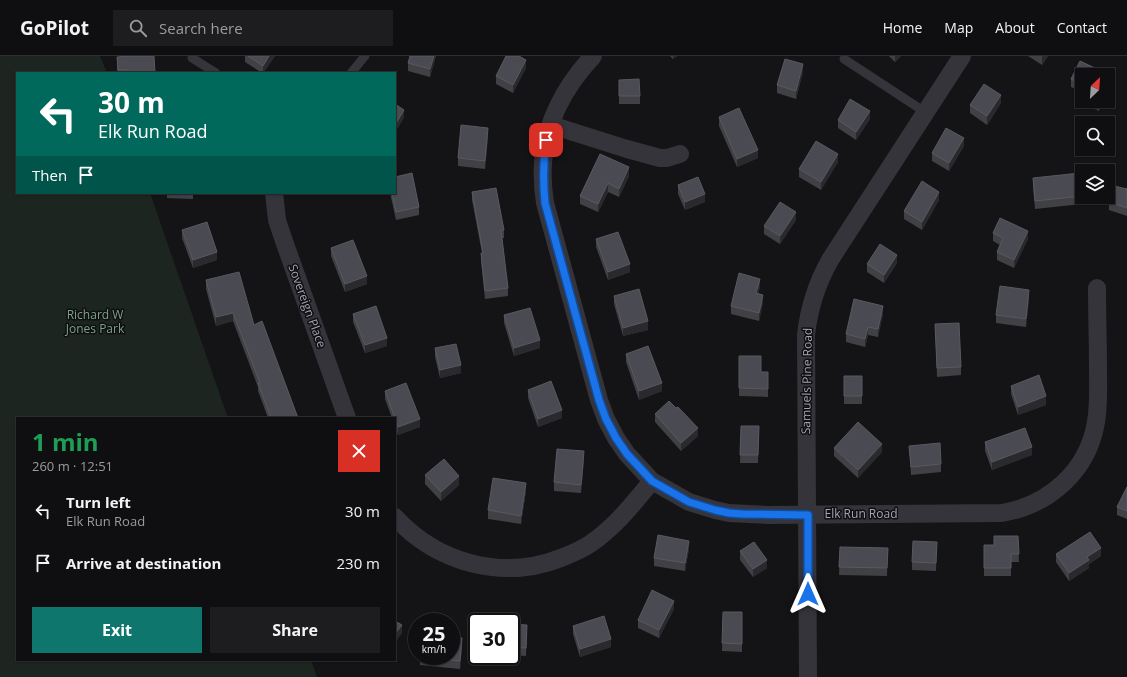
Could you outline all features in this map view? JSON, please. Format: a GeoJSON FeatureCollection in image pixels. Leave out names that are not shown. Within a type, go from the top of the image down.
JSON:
{"type":"FeatureCollection","features":[{"type":"Feature","properties":{"kind":"street","name":"Elk Run Road"},"geometry":{"type":"LineString","coordinates":[[593,56],[577,74],[566,90],[546,140],[543,161],[545,203],[599,400],[606,419],[616,438],[627,454],[652,481],[689,502],[729,513],[808,515],[1002,513],[1013,511],[1044,499],[1071,476],[1090,446],[1098,410],[1097,288]]}},
{"type":"Feature","properties":{"kind":"street","name":"Samuels Pine Road"},"geometry":{"type":"LineString","coordinates":[[808,677],[806,335],[811,304],[822,274],[830,260],[962,56]]}},
{"type":"Feature","properties":{"kind":"street"},"geometry":{"type":"LineString","coordinates":[[551,125],[660,158],[667,158],[680,154]]}},
{"type":"Feature","properties":{"kind":"street","name":"Sovereign Place"},"geometry":{"type":"LineString","coordinates":[[274,194],[279,227],[347,417]]}},
{"type":"Feature","properties":{"kind":"street"},"geometry":{"type":"LineString","coordinates":[[396,518],[405,528],[425,544],[447,556],[463,562],[480,566],[506,568],[532,567],[549,563],[589,545],[611,528],[624,515],[652,481]]}},
{"type":"Feature","properties":{"kind":"lane"},"geometry":{"type":"LineString","coordinates":[[352,72],[365,56]]}},
{"type":"Feature","properties":{"kind":"lane"},"geometry":{"type":"LineString","coordinates":[[192,58],[214,72]]}},
{"type":"Feature","properties":{"kind":"lane"},"geometry":{"type":"LineString","coordinates":[[844,59],[925,112]]}},
{"type":"Feature","properties":{"kind":"green space","name":"Richard W Jones Park"},"geometry":{"type":"Polygon","coordinates":[[[0,56],[100,56],[107,72],[16,72],[16,194],[150,194],[228,417],[16,417],[16,661],[311,661],[317,677],[0,677],[0,56]]]}},
{"type":"Feature","properties":{"kind":"building"},"geometry":{"type":"Polygon","coordinates":[[[154,56],[155,72],[128,72],[128,70],[118,70],[117,57],[154,56]]]}},
{"type":"Feature","properties":{"kind":"building"},"geometry":{"type":"Polygon","coordinates":[[[248,56],[269,56],[263,66],[248,56]]]}},
{"type":"Feature","properties":{"kind":"building"},"geometry":{"type":"Polygon","coordinates":[[[410,56],[434,56],[430,69],[408,63],[410,56]]]}},
{"type":"Feature","properties":{"kind":"building"},"geometry":{"type":"Polygon","coordinates":[[[506,56],[519,56],[526,60],[513,85],[496,76],[506,56]]]}},
{"type":"Feature","properties":{"kind":"building"},"geometry":{"type":"Polygon","coordinates":[[[785,59],[803,64],[796,91],[777,85],[785,59]]]}},
{"type":"Feature","properties":{"kind":"building"},"geometry":{"type":"Polygon","coordinates":[[[1080,61],[1095,68],[1076,68],[1080,61]]]}},
{"type":"Feature","properties":{"kind":"building"},"geometry":{"type":"Polygon","coordinates":[[[1075,71],[1075,81],[1071,79],[1075,71]]]}},
{"type":"Feature","properties":{"kind":"building"},"geometry":{"type":"Polygon","coordinates":[[[639,79],[640,96],[619,96],[619,80],[639,79]]]}},
{"type":"Feature","properties":{"kind":"building"},"geometry":{"type":"Polygon","coordinates":[[[984,84],[1001,95],[987,116],[970,105],[984,84]]]}},
{"type":"Feature","properties":{"kind":"building"},"geometry":{"type":"Polygon","coordinates":[[[850,99],[870,111],[856,132],[838,120],[850,99]]]}},
{"type":"Feature","properties":{"kind":"building"},"geometry":{"type":"Polygon","coordinates":[[[396,105],[404,110],[396,123],[396,105]]]}},
{"type":"Feature","properties":{"kind":"building"},"geometry":{"type":"Polygon","coordinates":[[[739,108],[758,150],[737,159],[719,117],[739,108]]]}},
{"type":"Feature","properties":{"kind":"building"},"geometry":{"type":"Polygon","coordinates":[[[461,125],[488,128],[485,161],[458,158],[461,125]]]}},
{"type":"Feature","properties":{"kind":"building"},"geometry":{"type":"Polygon","coordinates":[[[946,128],[964,138],[949,163],[932,153],[946,128]]]}},
{"type":"Feature","properties":{"kind":"building"},"geometry":{"type":"Polygon","coordinates":[[[816,141],[838,154],[821,182],[799,169],[816,141]]]}},
{"type":"Feature","properties":{"kind":"building"},"geometry":{"type":"Polygon","coordinates":[[[600,154],[629,167],[619,189],[608,183],[598,204],[580,196],[600,154]]]}},
{"type":"Feature","properties":{"kind":"building"},"geometry":{"type":"Polygon","coordinates":[[[412,173],[419,207],[396,212],[392,194],[396,194],[396,177],[412,173]]]}},
{"type":"Feature","properties":{"kind":"building"},"geometry":{"type":"Polygon","coordinates":[[[1075,174],[1075,197],[1035,201],[1033,178],[1075,174]]]}},
{"type":"Feature","properties":{"kind":"building"},"geometry":{"type":"Polygon","coordinates":[[[698,177],[705,194],[685,202],[678,185],[698,177]]]}},
{"type":"Feature","properties":{"kind":"building"},"geometry":{"type":"Polygon","coordinates":[[[922,181],[939,192],[922,222],[904,211],[922,181]]]}},
{"type":"Feature","properties":{"kind":"building"},"geometry":{"type":"Polygon","coordinates":[[[1115,186],[1127,189],[1127,208],[1115,204],[1115,186]]]}},
{"type":"Feature","properties":{"kind":"building"},"geometry":{"type":"Polygon","coordinates":[[[496,188],[504,230],[501,230],[508,288],[485,291],[481,253],[483,253],[472,192],[496,188]]]}},
{"type":"Feature","properties":{"kind":"building"},"geometry":{"type":"Polygon","coordinates":[[[780,202],[796,212],[780,236],[764,226],[780,202]]]}},
{"type":"Feature","properties":{"kind":"building"},"geometry":{"type":"Polygon","coordinates":[[[1000,218],[1028,231],[1014,260],[997,252],[1003,238],[993,233],[1000,218]]]}},
{"type":"Feature","properties":{"kind":"building"},"geometry":{"type":"Polygon","coordinates":[[[207,222],[217,252],[193,260],[182,230],[207,222]]]}},
{"type":"Feature","properties":{"kind":"building"},"geometry":{"type":"Polygon","coordinates":[[[618,232],[630,264],[608,272],[596,239],[618,232]]]}},
{"type":"Feature","properties":{"kind":"building"},"geometry":{"type":"Polygon","coordinates":[[[353,240],[367,276],[345,284],[331,248],[353,240]]]}},
{"type":"Feature","properties":{"kind":"building"},"geometry":{"type":"Polygon","coordinates":[[[880,244],[897,255],[884,275],[867,264],[880,244]]]}},
{"type":"Feature","properties":{"kind":"building"},"geometry":{"type":"Polygon","coordinates":[[[239,272],[254,325],[262,321],[298,417],[271,417],[258,383],[260,383],[233,313],[216,317],[206,280],[239,272]]]}},
{"type":"Feature","properties":{"kind":"building"},"geometry":{"type":"Polygon","coordinates":[[[739,273],[760,279],[756,293],[763,295],[759,313],[731,306],[739,273]]]}},
{"type":"Feature","properties":{"kind":"building"},"geometry":{"type":"Polygon","coordinates":[[[1000,286],[1029,290],[1026,319],[996,315],[1000,286]]]}},
{"type":"Feature","properties":{"kind":"building"},"geometry":{"type":"Polygon","coordinates":[[[639,289],[648,321],[623,328],[614,296],[639,289]]]}},
{"type":"Feature","properties":{"kind":"building"},"geometry":{"type":"Polygon","coordinates":[[[854,299],[883,306],[878,329],[868,327],[865,339],[846,334],[854,299]]]}},
{"type":"Feature","properties":{"kind":"building"},"geometry":{"type":"Polygon","coordinates":[[[376,306],[387,338],[365,345],[353,314],[376,306]]]}},
{"type":"Feature","properties":{"kind":"building"},"geometry":{"type":"Polygon","coordinates":[[[530,308],[540,340],[514,348],[504,315],[530,308]]]}},
{"type":"Feature","properties":{"kind":"building"},"geometry":{"type":"Polygon","coordinates":[[[959,323],[961,367],[937,368],[935,324],[959,323]]]}},
{"type":"Feature","properties":{"kind":"building"},"geometry":{"type":"Polygon","coordinates":[[[456,344],[461,365],[440,370],[435,348],[456,344]]]}},
{"type":"Feature","properties":{"kind":"building"},"geometry":{"type":"Polygon","coordinates":[[[648,346],[662,383],[639,391],[626,354],[648,346]]]}},
{"type":"Feature","properties":{"kind":"building"},"geometry":{"type":"Polygon","coordinates":[[[739,356],[761,356],[761,372],[768,372],[768,389],[739,388],[739,356]]]}},
{"type":"Feature","properties":{"kind":"building"},"geometry":{"type":"Polygon","coordinates":[[[1039,375],[1046,396],[1018,407],[1011,386],[1039,375]]]}},
{"type":"Feature","properties":{"kind":"building"},"geometry":{"type":"Polygon","coordinates":[[[844,376],[862,376],[862,396],[844,396],[844,376]]]}},
{"type":"Feature","properties":{"kind":"building"},"geometry":{"type":"Polygon","coordinates":[[[551,381],[562,410],[538,419],[528,390],[551,381]]]}},
{"type":"Feature","properties":{"kind":"building"},"geometry":{"type":"Polygon","coordinates":[[[406,383],[420,419],[398,427],[396,417],[394,417],[385,391],[406,383]]]}},
{"type":"Feature","properties":{"kind":"building"},"geometry":{"type":"Polygon","coordinates":[[[669,401],[676,408],[678,407],[698,428],[681,443],[655,414],[669,401]]]}},
{"type":"Feature","properties":{"kind":"building"},"geometry":{"type":"Polygon","coordinates":[[[858,422],[882,444],[858,470],[834,448],[858,422]]]}},
{"type":"Feature","properties":{"kind":"building"},"geometry":{"type":"Polygon","coordinates":[[[741,426],[759,426],[758,455],[740,455],[741,426]]]}},
{"type":"Feature","properties":{"kind":"building"},"geometry":{"type":"Polygon","coordinates":[[[1025,428],[1032,447],[992,462],[985,442],[1025,428]]]}},
{"type":"Feature","properties":{"kind":"building"},"geometry":{"type":"Polygon","coordinates":[[[940,443],[941,464],[911,467],[909,446],[940,443]]]}},
{"type":"Feature","properties":{"kind":"building"},"geometry":{"type":"Polygon","coordinates":[[[557,449],[584,451],[581,485],[554,482],[557,449]]]}},
{"type":"Feature","properties":{"kind":"building"},"geometry":{"type":"Polygon","coordinates":[[[444,459],[459,476],[441,492],[425,475],[444,459]]]}},
{"type":"Feature","properties":{"kind":"building"},"geometry":{"type":"Polygon","coordinates":[[[493,478],[526,483],[521,516],[488,510],[493,478]]]}},
{"type":"Feature","properties":{"kind":"building"},"geometry":{"type":"Polygon","coordinates":[[[1127,487],[1127,511],[1117,507],[1127,487]]]}},
{"type":"Feature","properties":{"kind":"building"},"geometry":{"type":"Polygon","coordinates":[[[1090,532],[1101,548],[1087,557],[1089,560],[1069,573],[1056,554],[1090,532]]]}},
{"type":"Feature","properties":{"kind":"building"},"geometry":{"type":"Polygon","coordinates":[[[658,535],[689,541],[685,563],[654,558],[658,535]]]}},
{"type":"Feature","properties":{"kind":"building"},"geometry":{"type":"Polygon","coordinates":[[[994,536],[1018,536],[1019,554],[1011,554],[1011,568],[984,568],[984,545],[994,545],[994,536]]]}},
{"type":"Feature","properties":{"kind":"building"},"geometry":{"type":"Polygon","coordinates":[[[913,541],[937,542],[936,563],[912,562],[913,541]]]}},
{"type":"Feature","properties":{"kind":"building"},"geometry":{"type":"Polygon","coordinates":[[[754,542],[767,560],[753,569],[740,551],[754,542]]]}},
{"type":"Feature","properties":{"kind":"building"},"geometry":{"type":"Polygon","coordinates":[[[840,547],[888,548],[887,568],[839,567],[840,547]]]}},
{"type":"Feature","properties":{"kind":"building"},"geometry":{"type":"Polygon","coordinates":[[[652,590],[674,601],[659,630],[638,620],[652,590]]]}},
{"type":"Feature","properties":{"kind":"building"},"geometry":{"type":"Polygon","coordinates":[[[723,612],[742,612],[742,644],[722,643],[723,612]]]}},
{"type":"Feature","properties":{"kind":"building"},"geometry":{"type":"Polygon","coordinates":[[[604,616],[611,639],[580,649],[573,626],[604,616]]]}},
{"type":"Feature","properties":{"kind":"building"},"geometry":{"type":"Polygon","coordinates":[[[396,622],[402,625],[396,633],[396,622]]]}},
{"type":"Feature","properties":{"kind":"building"},"geometry":{"type":"Polygon","coordinates":[[[520,625],[527,625],[526,648],[520,648],[520,625]]]}},
{"type":"Feature","properties":{"kind":"building"},"geometry":{"type":"Polygon","coordinates":[[[460,638],[462,638],[460,661],[460,638]]]}},
{"type":"Feature","properties":{"kind":"route"},"geometry":{"type":"LineString","coordinates":[[546,140],[543,161],[545,203],[599,400],[606,419],[616,438],[627,454],[652,481],[689,502],[702,507],[729,513],[808,515],[808,594]]}}]}
